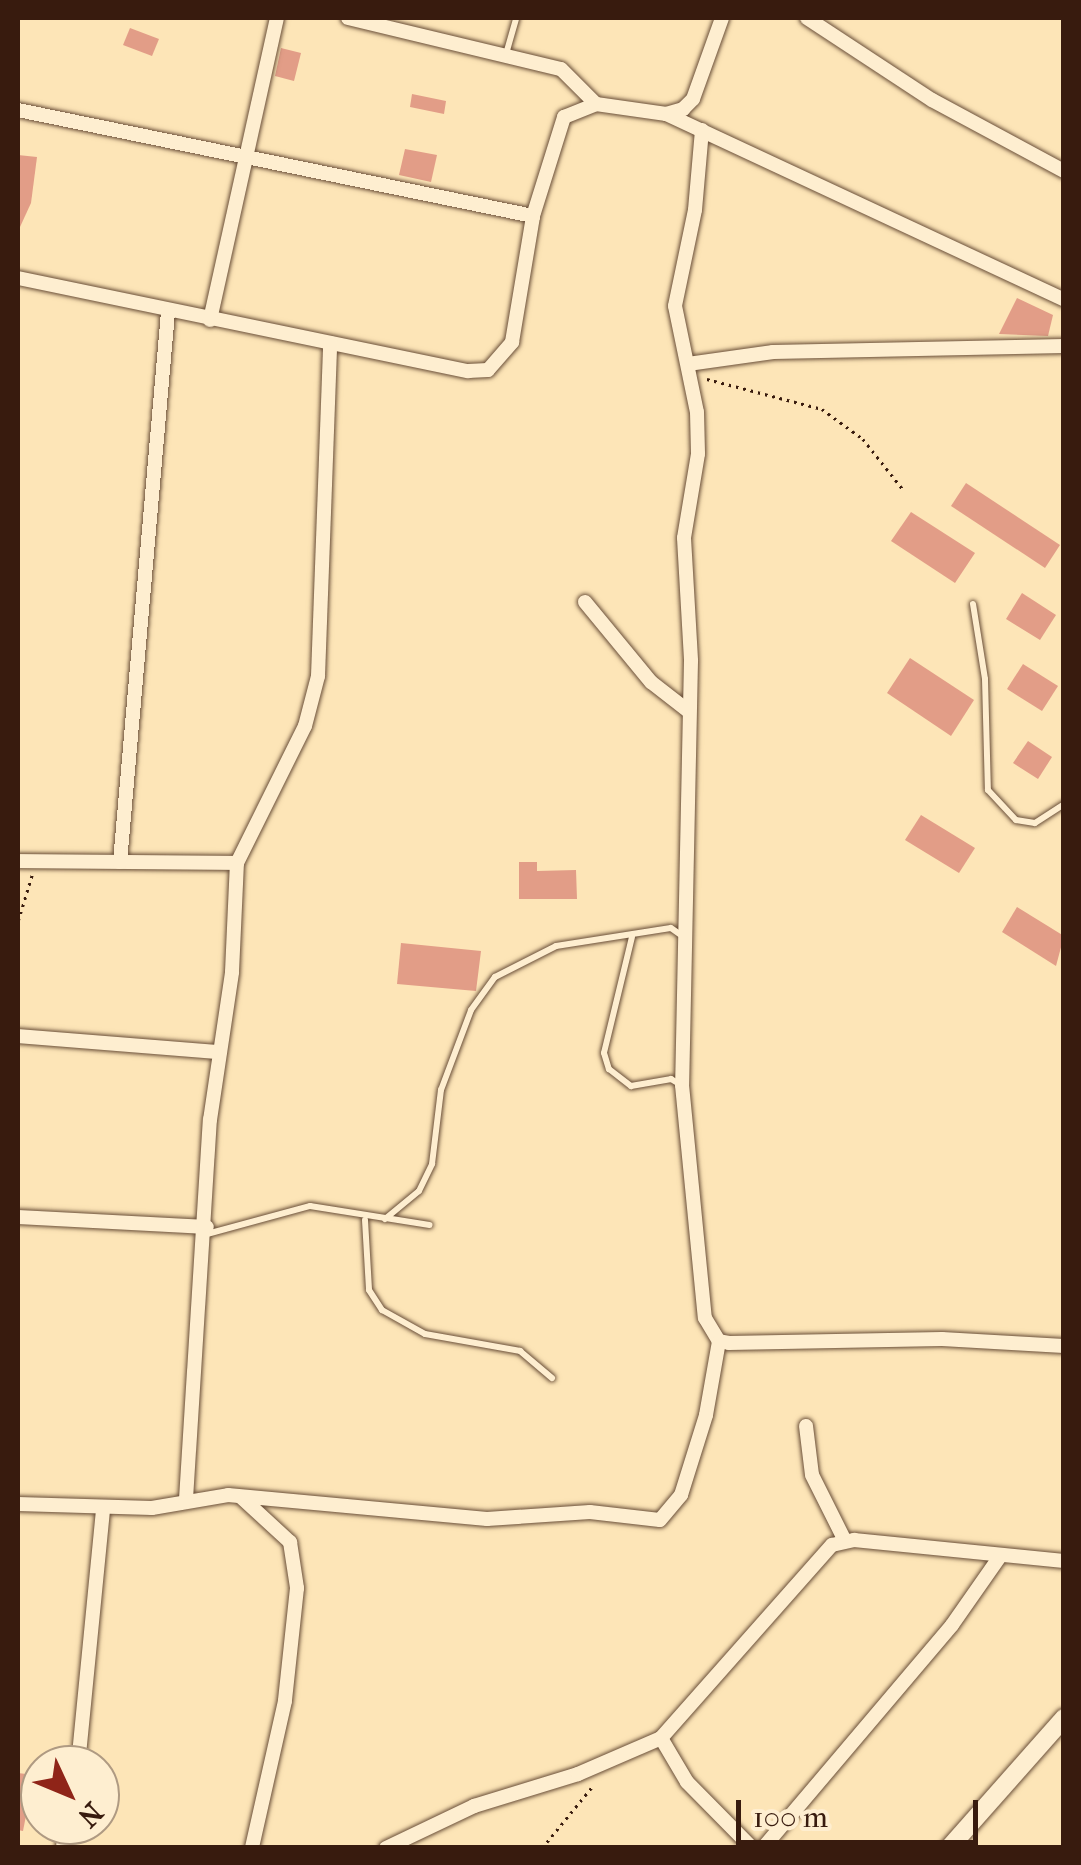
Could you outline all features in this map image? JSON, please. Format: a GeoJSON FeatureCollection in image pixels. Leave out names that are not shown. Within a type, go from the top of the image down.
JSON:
{"type":"FeatureCollection","features":[{"type":"Feature","properties":{"kind":"street"},"geometry":{"type":"LineString","coordinates":[[210,320],[277,18]]}},
{"type":"Feature","properties":{"kind":"street"},"geometry":{"type":"LineString","coordinates":[[348,18],[504,60],[561,69],[596,104]]}},
{"type":"Feature","properties":{"kind":"street"},"geometry":{"type":"LineString","coordinates":[[666,114],[693,99],[722,18]]}},
{"type":"Feature","properties":{"kind":"street"},"geometry":{"type":"LineString","coordinates":[[807,18],[916,90],[1064,171]]}},
{"type":"Feature","properties":{"kind":"street"},"geometry":{"type":"LineString","coordinates":[[18,278],[468,372],[488,370],[512,342],[533,216],[564,117],[596,104],[666,114],[1064,300]]}},
{"type":"Feature","properties":{"kind":"street"},"geometry":{"type":"LineString","coordinates":[[18,110],[533,216]]}},
{"type":"Feature","properties":{"kind":"street"},"geometry":{"type":"LineString","coordinates":[[18,1504],[103,1508],[241,1497],[487,1519],[590,1512],[660,1520],[681,1495],[685,1465],[704,1425],[719,1341],[708,1326],[700,1291],[682,1085],[688,710],[684,538],[698,454],[691,380],[675,306],[696,210],[702,130]]}},
{"type":"Feature","properties":{"kind":"street"},"geometry":{"type":"LineString","coordinates":[[120,862],[168,312]]}},
{"type":"Feature","properties":{"kind":"street"},"geometry":{"type":"LineString","coordinates":[[186,1499],[219,1052],[232,972],[237,863],[314,700],[330,342]]}},
{"type":"Feature","properties":{"kind":"street"},"geometry":{"type":"LineString","coordinates":[[688,364],[773,352],[1064,346]]}},
{"type":"Feature","properties":{"kind":"street"},"geometry":{"type":"LineString","coordinates":[[585,602],[651,682],[688,710]]}},
{"type":"Feature","properties":{"kind":"street"},"geometry":{"type":"LineString","coordinates":[[18,860],[237,863]]}},
{"type":"Feature","properties":{"kind":"street"},"geometry":{"type":"LineString","coordinates":[[18,1036],[219,1052]]}},
{"type":"Feature","properties":{"kind":"street"},"geometry":{"type":"LineString","coordinates":[[18,1216],[207,1230]]}},
{"type":"Feature","properties":{"kind":"street"},"geometry":{"type":"LineString","coordinates":[[719,1341],[942,1339],[1064,1346]]}},
{"type":"Feature","properties":{"kind":"street"},"geometry":{"type":"LineString","coordinates":[[806,1426],[812,1476],[845,1541]]}},
{"type":"Feature","properties":{"kind":"street"},"geometry":{"type":"LineString","coordinates":[[241,1497],[290,1542],[297,1588],[284,1701],[252,1848]]}},
{"type":"Feature","properties":{"kind":"street"},"geometry":{"type":"LineString","coordinates":[[80,1745],[103,1508]]}},
{"type":"Feature","properties":{"kind":"street"},"geometry":{"type":"LineString","coordinates":[[386,1848],[474,1806],[578,1774],[660,1738],[821,1552],[845,1541],[1064,1562]]}},
{"type":"Feature","properties":{"kind":"street"},"geometry":{"type":"LineString","coordinates":[[763,1848],[952,1626],[999,1558]]}},
{"type":"Feature","properties":{"kind":"street"},"geometry":{"type":"LineString","coordinates":[[949,1848],[1064,1718]]}},
{"type":"Feature","properties":{"kind":"street"},"geometry":{"type":"LineString","coordinates":[[660,1738],[686,1782],[752,1848]]}},
{"type":"Feature","properties":{"kind":"lane"},"geometry":{"type":"LineString","coordinates":[[504,60],[516,18]]}},
{"type":"Feature","properties":{"kind":"lane"},"geometry":{"type":"LineString","coordinates":[[973,604],[986,680],[988,790],[1016,820],[1036,823],[1064,804]]}},
{"type":"Feature","properties":{"kind":"lane"},"geometry":{"type":"LineString","coordinates":[[384,1219],[419,1191],[432,1164],[441,1090],[471,1010],[495,977],[556,946],[671,928],[684,938]]}},
{"type":"Feature","properties":{"kind":"lane"},"geometry":{"type":"LineString","coordinates":[[632,937],[604,1053],[609,1069],[632,1086],[671,1078],[682,1085]]}},
{"type":"Feature","properties":{"kind":"lane"},"geometry":{"type":"LineString","coordinates":[[207,1230],[310,1206],[364,1220],[430,1225]]}},
{"type":"Feature","properties":{"kind":"lane"},"geometry":{"type":"LineString","coordinates":[[364,1220],[369,1290],[382,1310],[426,1334],[520,1351],[552,1378]]}},
{"type":"Feature","properties":{"kind":"path"},"geometry":{"type":"LineString","coordinates":[[691,380],[714,378],[822,409],[862,439],[902,488]]}},
{"type":"Feature","properties":{"kind":"path"},"geometry":{"type":"LineString","coordinates":[[18,921],[40,860]]}},
{"type":"Feature","properties":{"kind":"path"},"geometry":{"type":"LineString","coordinates":[[542,1848],[595,1783]]}},
{"type":"Feature","properties":{"kind":"building"},"geometry":{"type":"Polygon","coordinates":[[[130,28],[159,39],[152,56],[123,45],[130,28]]]}},
{"type":"Feature","properties":{"kind":"building"},"geometry":{"type":"Polygon","coordinates":[[[281,48],[301,53],[294,81],[275,76],[281,48]]]}},
{"type":"Feature","properties":{"kind":"building"},"geometry":{"type":"Polygon","coordinates":[[[412,94],[446,101],[444,114],[410,107],[412,94]]]}},
{"type":"Feature","properties":{"kind":"building"},"geometry":{"type":"Polygon","coordinates":[[[405,149],[437,155],[431,182],[399,175],[405,149]]]}},
{"type":"Feature","properties":{"kind":"building"},"geometry":{"type":"Polygon","coordinates":[[[18,155],[37,157],[31,203],[20,227],[18,155]]]}},
{"type":"Feature","properties":{"kind":"building"},"geometry":{"type":"Polygon","coordinates":[[[1017,298],[1053,315],[1048,336],[999,334],[1017,298]]]}},
{"type":"Feature","properties":{"kind":"building"},"geometry":{"type":"Polygon","coordinates":[[[966,483],[1060,545],[1045,568],[951,506],[966,483]]]}},
{"type":"Feature","properties":{"kind":"building"},"geometry":{"type":"Polygon","coordinates":[[[911,512],[975,553],[955,583],[891,541],[911,512]]]}},
{"type":"Feature","properties":{"kind":"building"},"geometry":{"type":"Polygon","coordinates":[[[1022,593],[1056,615],[1040,640],[1006,619],[1022,593]]]}},
{"type":"Feature","properties":{"kind":"building"},"geometry":{"type":"Polygon","coordinates":[[[910,658],[974,700],[951,736],[887,693],[910,658]]]}},
{"type":"Feature","properties":{"kind":"building"},"geometry":{"type":"Polygon","coordinates":[[[1023,664],[1058,686],[1042,711],[1007,689],[1023,664]]]}},
{"type":"Feature","properties":{"kind":"building"},"geometry":{"type":"Polygon","coordinates":[[[1028,741],[1052,757],[1038,779],[1013,763],[1028,741]]]}},
{"type":"Feature","properties":{"kind":"building"},"geometry":{"type":"Polygon","coordinates":[[[921,815],[975,848],[959,873],[905,840],[921,815]]]}},
{"type":"Feature","properties":{"kind":"building"},"geometry":{"type":"Polygon","coordinates":[[[519,862],[537,862],[537,871],[576,870],[577,899],[519,899],[519,862]]]}},
{"type":"Feature","properties":{"kind":"building"},"geometry":{"type":"Polygon","coordinates":[[[1017,907],[1064,936],[1056,966],[1002,932],[1017,907]]]}},
{"type":"Feature","properties":{"kind":"building"},"geometry":{"type":"Polygon","coordinates":[[[401,943],[481,951],[476,991],[397,984],[401,943]]]}},
{"type":"Feature","properties":{"kind":"building"},"geometry":{"type":"Polygon","coordinates":[[[18,1773],[20,1830],[18,1830],[18,1773]]]}}]}
